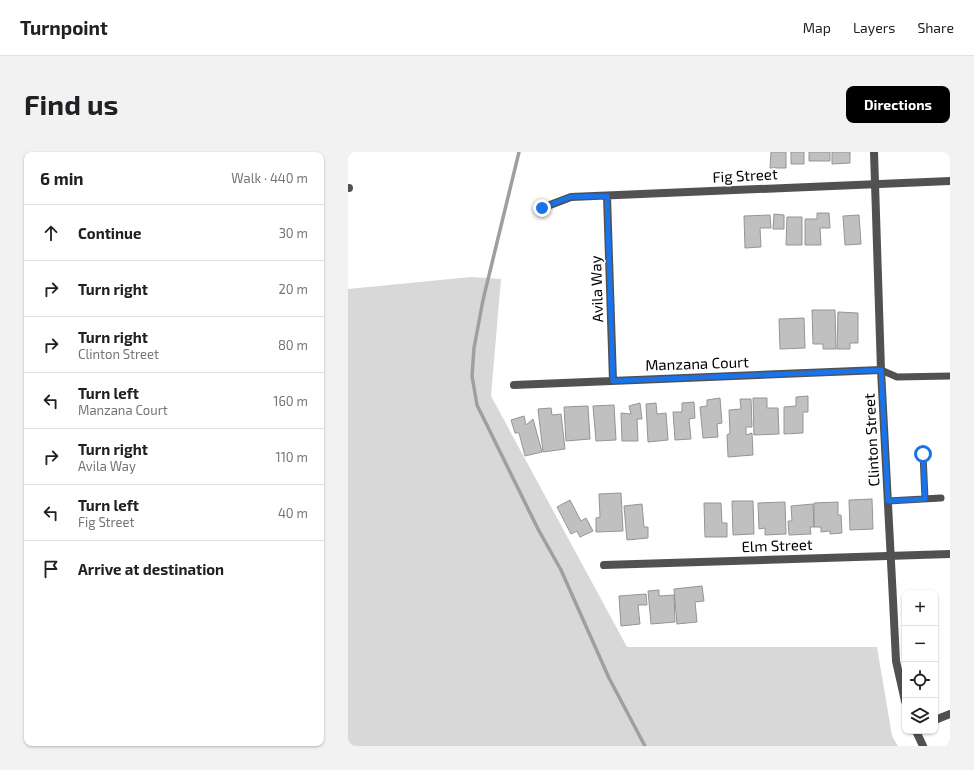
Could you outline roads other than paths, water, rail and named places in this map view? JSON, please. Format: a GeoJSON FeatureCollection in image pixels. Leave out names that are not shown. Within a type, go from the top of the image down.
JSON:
{"type":"FeatureCollection","features":[{"type":"Feature","properties":{"kind":"street","name":"Clinton Street"},"geometry":{"type":"LineString","coordinates":[[874,152],[881,370],[890,555],[896,661],[904,698]]}},
{"type":"Feature","properties":{"kind":"street","name":"Fig Street"},"geometry":{"type":"LineString","coordinates":[[542,208],[570,197],[950,181]]}},
{"type":"Feature","properties":{"kind":"street","name":"Avila Way"},"geometry":{"type":"LineString","coordinates":[[607,196],[613,381]]}},
{"type":"Feature","properties":{"kind":"street","name":"Manzana Court"},"geometry":{"type":"LineString","coordinates":[[514,385],[881,370]]}},
{"type":"Feature","properties":{"kind":"street","name":"Elm Street"},"geometry":{"type":"LineString","coordinates":[[604,564],[950,554]]}},
{"type":"Feature","properties":{"kind":"street"},"geometry":{"type":"LineString","coordinates":[[938,719],[950,714]]}},
{"type":"Feature","properties":{"kind":"street"},"geometry":{"type":"LineString","coordinates":[[917,734],[923,746]]}},
{"type":"Feature","properties":{"kind":"lane"},"geometry":{"type":"LineString","coordinates":[[881,370],[897,378],[950,376]]}},
{"type":"Feature","properties":{"kind":"lane"},"geometry":{"type":"LineString","coordinates":[[923,454],[925,499]]}},
{"type":"Feature","properties":{"kind":"lane"},"geometry":{"type":"LineString","coordinates":[[888,501],[941,498]]}},
{"type":"Feature","properties":{"kind":"waterway"},"geometry":{"type":"LineString","coordinates":[[519,152],[483,300],[474,348],[472,376],[477,405],[538,529],[561,570],[609,678],[645,746]]}}]}
